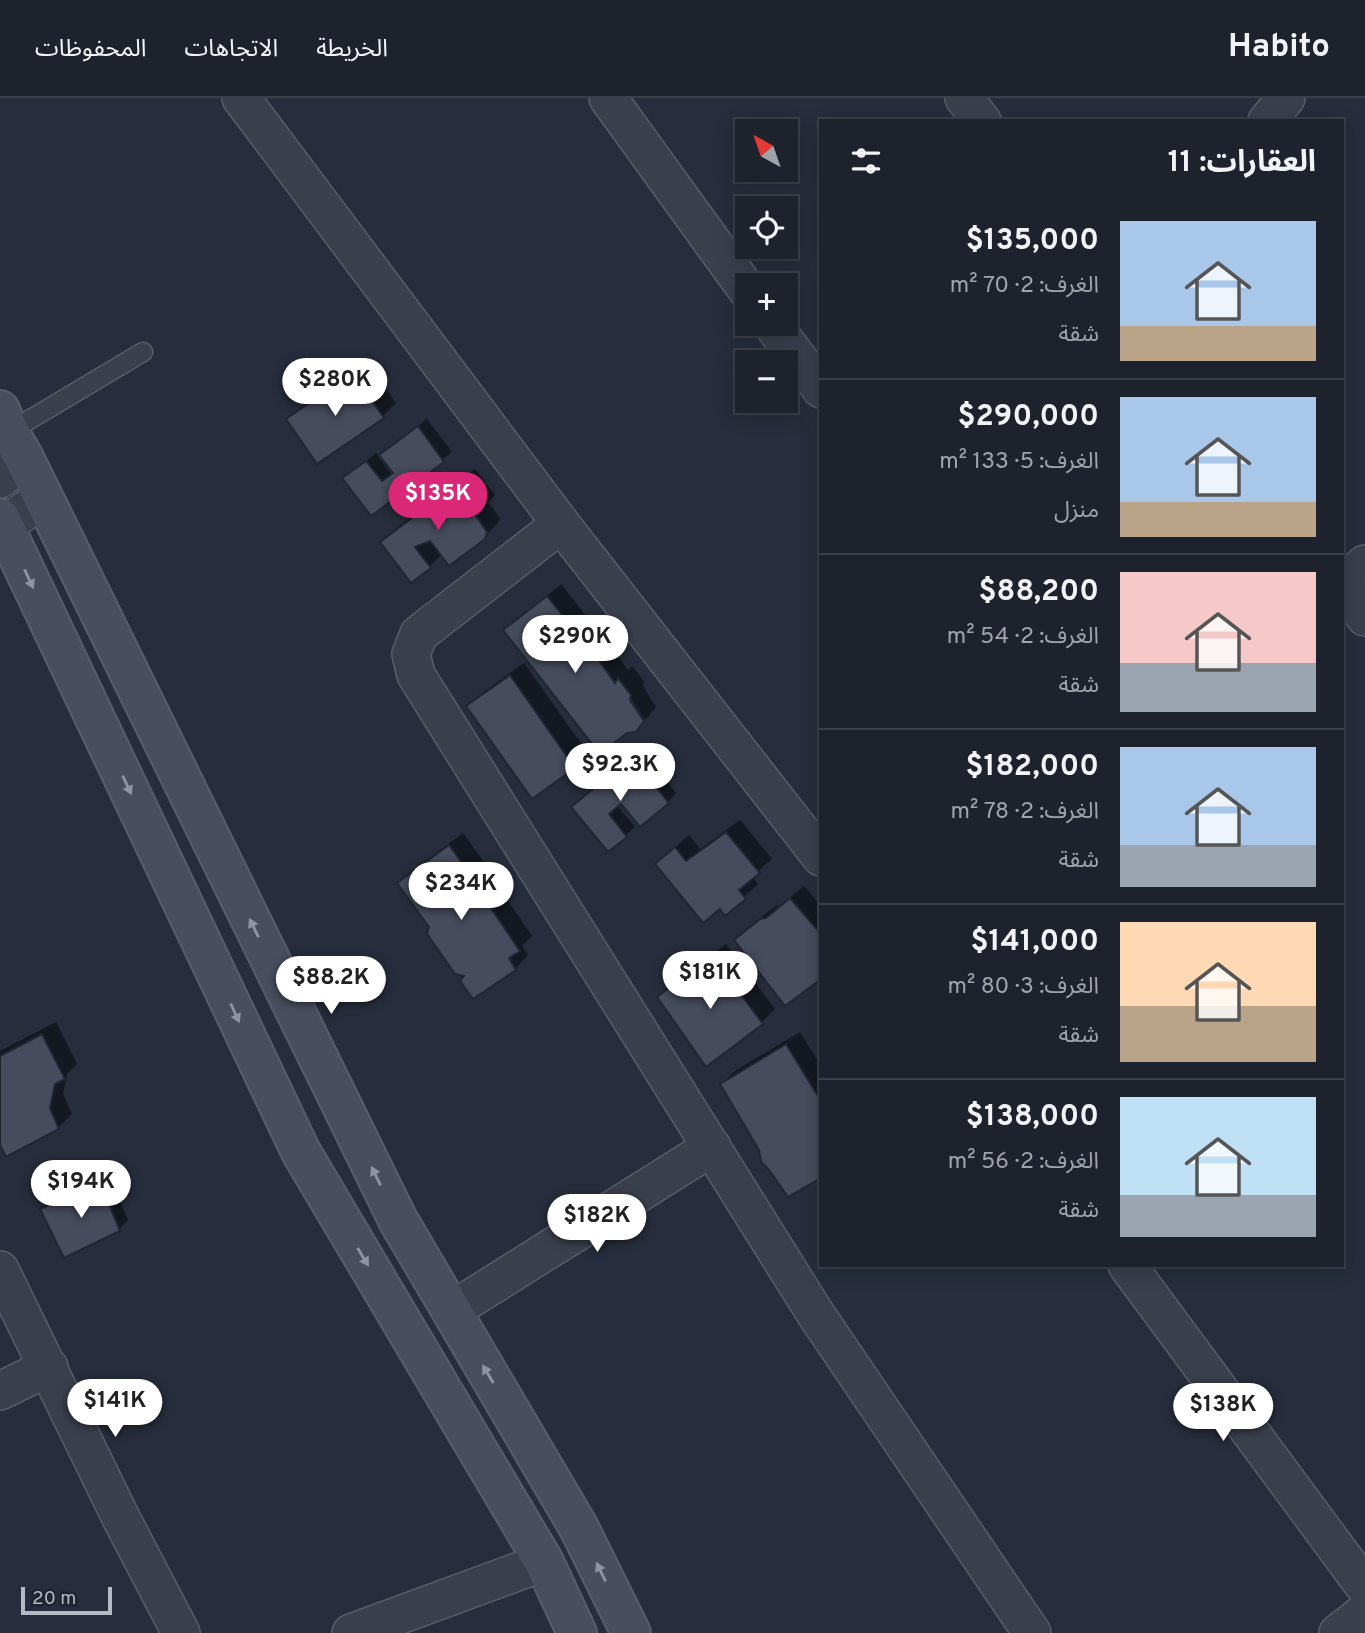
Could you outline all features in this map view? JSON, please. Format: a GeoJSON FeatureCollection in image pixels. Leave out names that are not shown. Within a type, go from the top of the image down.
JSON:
{"type":"FeatureCollection","features":[{"type":"Feature","properties":{"kind":"main road"},"geometry":{"type":"LineString","coordinates":[[6,442],[43,497],[398,1220],[579,1528],[631,1633]]}},
{"type":"Feature","properties":{"kind":"main road"},"geometry":{"type":"LineString","coordinates":[[1,525],[301,1152],[544,1562],[577,1633]]}},
{"type":"Feature","properties":{"kind":"street"},"geometry":{"type":"LineString","coordinates":[[241,98],[561,524],[819,854]]}},
{"type":"Feature","properties":{"kind":"street"},"geometry":{"type":"LineString","coordinates":[[608,98],[735,273]]}},
{"type":"Feature","properties":{"kind":"street"},"geometry":{"type":"LineString","coordinates":[[964,98],[980,119]]}},
{"type":"Feature","properties":{"kind":"street"},"geometry":{"type":"LineString","coordinates":[[1269,119],[1286,98]]}},
{"type":"Feature","properties":{"kind":"street"},"geometry":{"type":"LineString","coordinates":[[781,336],[819,385]]}},
{"type":"Feature","properties":{"kind":"street"},"geometry":{"type":"LineString","coordinates":[[1,525],[43,497]]}},
{"type":"Feature","properties":{"kind":"street"},"geometry":{"type":"LineString","coordinates":[[561,524],[419,634],[411,654],[416,675],[815,1313],[1032,1633]]}},
{"type":"Feature","properties":{"kind":"street"},"geometry":{"type":"LineString","coordinates":[[1344,584],[1365,564]]}},
{"type":"Feature","properties":{"kind":"street"},"geometry":{"type":"LineString","coordinates":[[1344,589],[1365,617]]}},
{"type":"Feature","properties":{"kind":"street"},"geometry":{"type":"LineString","coordinates":[[451,1311],[712,1147]]}},
{"type":"Feature","properties":{"kind":"street"},"geometry":{"type":"LineString","coordinates":[[1128,1267],[1365,1587]]}},
{"type":"Feature","properties":{"kind":"street"},"geometry":{"type":"LineString","coordinates":[[0,1270],[121,1518],[181,1633]]}},
{"type":"Feature","properties":{"kind":"street"},"geometry":{"type":"LineString","coordinates":[[0,1391],[48,1367]]}},
{"type":"Feature","properties":{"kind":"street"},"geometry":{"type":"LineString","coordinates":[[352,1633],[544,1562]]}},
{"type":"Feature","properties":{"kind":"street"},"geometry":{"type":"LineString","coordinates":[[1338,1633],[1365,1612]]}},
{"type":"Feature","properties":{"kind":"lane"},"geometry":{"type":"LineString","coordinates":[[6,442],[143,352]]}},
{"type":"Feature","properties":{"kind":"building"},"geometry":{"type":"Polygon","coordinates":[[[353,373],[384,418],[317,464],[286,419],[353,373]]]}},
{"type":"Feature","properties":{"kind":"building"},"geometry":{"type":"Polygon","coordinates":[[[418,426],[444,462],[371,516],[342,478],[366,461],[382,481],[393,473],[379,455],[418,426]]]}},
{"type":"Feature","properties":{"kind":"building"},"geometry":{"type":"Polygon","coordinates":[[[461,481],[483,510],[476,516],[487,532],[485,539],[449,566],[430,541],[415,547],[431,568],[411,583],[380,542],[461,481]]]}},
{"type":"Feature","properties":{"kind":"building"},"geometry":{"type":"Polygon","coordinates":[[[547,596],[586,645],[604,657],[600,662],[615,683],[618,678],[631,695],[630,700],[644,721],[636,732],[627,733],[600,754],[503,630],[547,596]]]}},
{"type":"Feature","properties":{"kind":"building"},"geometry":{"type":"Polygon","coordinates":[[[510,675],[575,768],[532,799],[466,706],[510,675]]]}},
{"type":"Feature","properties":{"kind":"building"},"geometry":{"type":"Polygon","coordinates":[[[632,757],[669,803],[640,827],[621,804],[609,814],[627,837],[608,852],[571,807],[632,757]]]}},
{"type":"Feature","properties":{"kind":"building"},"geometry":{"type":"Polygon","coordinates":[[[726,832],[760,873],[739,890],[746,899],[725,916],[720,909],[703,923],[655,864],[675,847],[686,861],[726,832]]]}},
{"type":"Feature","properties":{"kind":"building"},"geometry":{"type":"Polygon","coordinates":[[[449,845],[479,886],[487,891],[487,902],[520,951],[509,958],[516,970],[473,999],[460,981],[464,976],[455,974],[427,934],[429,927],[397,883],[449,845]]]}},
{"type":"Feature","properties":{"kind":"building"},"geometry":{"type":"Polygon","coordinates":[[[790,898],[819,932],[819,980],[785,1006],[734,940],[760,919],[766,918],[790,898]]]}},
{"type":"Feature","properties":{"kind":"building"},"geometry":{"type":"Polygon","coordinates":[[[712,956],[763,1024],[706,1067],[657,997],[712,956]]]}},
{"type":"Feature","properties":{"kind":"building"},"geometry":{"type":"Polygon","coordinates":[[[42,1034],[65,1079],[55,1084],[50,1108],[59,1129],[6,1157],[0,1145],[0,1056],[42,1034]]]}},
{"type":"Feature","properties":{"kind":"building"},"geometry":{"type":"Polygon","coordinates":[[[786,1044],[819,1098],[819,1179],[788,1197],[761,1162],[759,1150],[720,1084],[786,1044]]]}},
{"type":"Feature","properties":{"kind":"building"},"geometry":{"type":"Polygon","coordinates":[[[100,1182],[120,1231],[64,1258],[40,1209],[100,1182]]]}}]}
